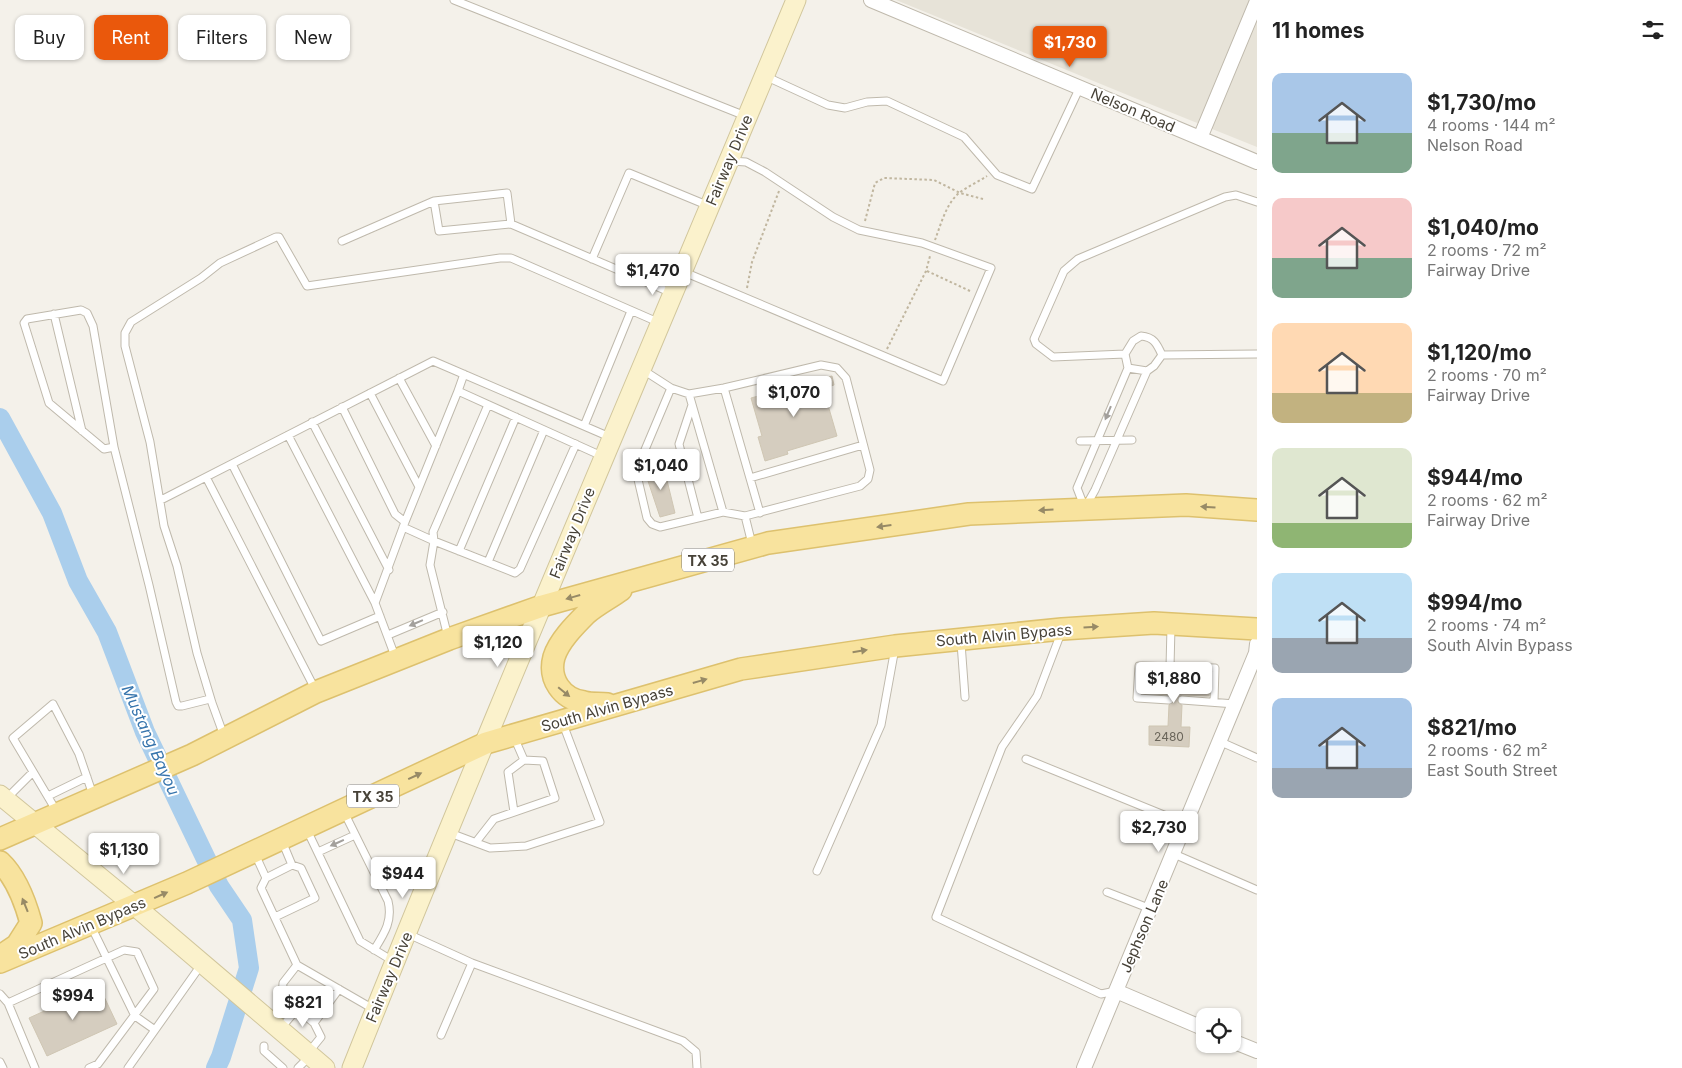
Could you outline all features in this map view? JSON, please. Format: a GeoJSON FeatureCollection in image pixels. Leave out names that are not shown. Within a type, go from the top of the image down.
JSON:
{"type":"FeatureCollection","features":[{"type":"Feature","properties":{"kind":"main road","name":"TX 35"},"geometry":{"type":"LineString","coordinates":[[0,839],[34,824],[53,805],[94,798],[137,780],[192,755],[224,737],[316,692],[449,639],[542,606],[768,543],[969,514],[1186,505],[1257,510]]}},
{"type":"Feature","properties":{"kind":"main road"},"geometry":{"type":"LineString","coordinates":[[619,704],[583,702],[566,696],[557,686],[553,669],[554,657],[562,642],[587,613],[636,580]]}},
{"type":"Feature","properties":{"kind":"main road","name":"South Alvin Bypass"},"geometry":{"type":"LineString","coordinates":[[0,962],[187,883],[486,743],[741,669],[895,646],[1062,629],[1171,624],[1257,629]]}},
{"type":"Feature","properties":{"kind":"main road"},"geometry":{"type":"LineString","coordinates":[[0,862],[10,871],[27,907],[31,923],[17,945],[0,957]]}},
{"type":"Feature","properties":{"kind":"street","name":"Fairway Drive"},"geometry":{"type":"LineString","coordinates":[[352,1068],[394,962],[672,293],[731,161],[796,0]]}},
{"type":"Feature","properties":{"kind":"street","name":"Nelson Road"},"geometry":{"type":"LineString","coordinates":[[871,0],[1257,162]]}},
{"type":"Feature","properties":{"kind":"street"},"geometry":{"type":"LineString","coordinates":[[1200,138],[1257,2]]}},
{"type":"Feature","properties":{"kind":"street","name":"Jephson Lane"},"geometry":{"type":"LineString","coordinates":[[1084,1068],[1221,742],[1256,652],[1257,644]]}},
{"type":"Feature","properties":{"kind":"street"},"geometry":{"type":"LineString","coordinates":[[3,797],[135,906],[279,1030],[305,1059],[325,1068]]}},
{"type":"Feature","properties":{"kind":"street"},"geometry":{"type":"LineString","coordinates":[[1116,991],[1196,1025]]}},
{"type":"Feature","properties":{"kind":"street"},"geometry":{"type":"LineString","coordinates":[[1241,1045],[1257,1051]]}},
{"type":"Feature","properties":{"kind":"lane"},"geometry":{"type":"LineString","coordinates":[[454,0],[748,117]]}},
{"type":"Feature","properties":{"kind":"lane"},"geometry":{"type":"LineString","coordinates":[[765,76],[828,105],[845,108],[867,102],[887,101],[964,137],[997,175],[1032,189],[1080,87]]}},
{"type":"Feature","properties":{"kind":"lane"},"geometry":{"type":"LineString","coordinates":[[682,271],[943,380],[991,268],[922,243],[862,230],[833,217],[746,162],[731,161]]}},
{"type":"Feature","properties":{"kind":"lane"},"geometry":{"type":"LineString","coordinates":[[592,259],[629,173],[710,206]]}},
{"type":"Feature","properties":{"kind":"lane"},"geometry":{"type":"LineString","coordinates":[[342,241],[434,202],[507,193],[511,224]]}},
{"type":"Feature","properties":{"kind":"lane"},"geometry":{"type":"LineString","coordinates":[[1125,354],[1053,357],[1036,344],[1034,339],[1064,271],[1078,259],[1225,197],[1236,194],[1257,202]]}},
{"type":"Feature","properties":{"kind":"lane"},"geometry":{"type":"LineString","coordinates":[[434,202],[439,231],[511,224],[672,293]]}},
{"type":"Feature","properties":{"kind":"lane"},"geometry":{"type":"LineString","coordinates":[[224,737],[210,699],[197,654],[177,566],[160,510],[162,500],[134,375],[125,346],[125,334],[131,322],[201,278],[220,263],[279,237],[307,286],[511,258],[660,323]]}},
{"type":"Feature","properties":{"kind":"lane"},"geometry":{"type":"LineString","coordinates":[[114,447],[104,449],[49,403],[24,323],[27,319],[81,310],[87,313],[93,326],[114,447],[149,584],[176,702],[178,706],[182,706],[210,699]]}},
{"type":"Feature","properties":{"kind":"lane"},"geometry":{"type":"LineString","coordinates":[[584,426],[631,311]]}},
{"type":"Feature","properties":{"kind":"lane"},"geometry":{"type":"LineString","coordinates":[[54,314],[82,431]]}},
{"type":"Feature","properties":{"kind":"lane"},"geometry":{"type":"LineString","coordinates":[[1084,508],[1077,488],[1128,368],[1125,354],[1133,341],[1141,336],[1150,336],[1157,343],[1162,355]]}},
{"type":"Feature","properties":{"kind":"lane"},"geometry":{"type":"LineString","coordinates":[[1162,355],[1257,354]]}},
{"type":"Feature","properties":{"kind":"lane"},"geometry":{"type":"LineString","coordinates":[[1084,508],[1095,490],[1147,371],[1154,366],[1162,355]]}},
{"type":"Feature","properties":{"kind":"lane"},"geometry":{"type":"LineString","coordinates":[[162,500],[433,361],[612,438]]}},
{"type":"Feature","properties":{"kind":"lane"},"geometry":{"type":"LineString","coordinates":[[641,368],[671,388],[689,394],[724,388],[821,365],[837,368],[846,378],[870,470],[868,479],[860,486],[760,513],[745,516],[722,512],[660,527],[652,524],[647,518],[636,471],[671,388]]}},
{"type":"Feature","properties":{"kind":"lane"},"geometry":{"type":"LineString","coordinates":[[1128,368],[1147,371]]}},
{"type":"Feature","properties":{"kind":"lane"},"geometry":{"type":"LineString","coordinates":[[375,603],[464,374]]}},
{"type":"Feature","properties":{"kind":"lane"},"geometry":{"type":"LineString","coordinates":[[399,378],[436,446]]}},
{"type":"Feature","properties":{"kind":"lane"},"geometry":{"type":"LineString","coordinates":[[724,388],[760,513]]}},
{"type":"Feature","properties":{"kind":"lane"},"geometry":{"type":"LineString","coordinates":[[458,391],[604,457]]}},
{"type":"Feature","properties":{"kind":"lane"},"geometry":{"type":"LineString","coordinates":[[370,393],[419,487]]}},
{"type":"Feature","properties":{"kind":"lane"},"geometry":{"type":"LineString","coordinates":[[689,394],[722,512]]}},
{"type":"Feature","properties":{"kind":"lane"},"geometry":{"type":"LineString","coordinates":[[692,404],[679,444],[698,518]]}},
{"type":"Feature","properties":{"kind":"lane"},"geometry":{"type":"LineString","coordinates":[[449,639],[430,565],[434,541],[433,532],[488,405]]}},
{"type":"Feature","properties":{"kind":"lane"},"geometry":{"type":"LineString","coordinates":[[342,407],[395,514],[404,525],[434,541],[515,574],[520,569],[576,444]]}},
{"type":"Feature","properties":{"kind":"lane"},"geometry":{"type":"LineString","coordinates":[[459,551],[516,417]]}},
{"type":"Feature","properties":{"kind":"lane"},"geometry":{"type":"LineString","coordinates":[[312,422],[388,570]]}},
{"type":"Feature","properties":{"kind":"lane"},"geometry":{"type":"LineString","coordinates":[[488,562],[544,430]]}},
{"type":"Feature","properties":{"kind":"lane"},"geometry":{"type":"LineString","coordinates":[[288,435],[375,603],[396,660]]}},
{"type":"Feature","properties":{"kind":"lane"},"geometry":{"type":"LineString","coordinates":[[1080,441],[1132,440]]}},
{"type":"Feature","properties":{"kind":"lane"},"geometry":{"type":"LineString","coordinates":[[750,478],[863,445]]}},
{"type":"Feature","properties":{"kind":"lane"},"geometry":{"type":"LineString","coordinates":[[232,464],[321,641],[380,616]]}},
{"type":"Feature","properties":{"kind":"lane"},"geometry":{"type":"LineString","coordinates":[[206,477],[316,692]]}},
{"type":"Feature","properties":{"kind":"lane"},"geometry":{"type":"LineString","coordinates":[[745,516],[753,547]]}},
{"type":"Feature","properties":{"kind":"lane"},"geometry":{"type":"LineString","coordinates":[[388,635],[443,612]]}},
{"type":"Feature","properties":{"kind":"lane"},"geometry":{"type":"LineString","coordinates":[[1168,669],[1171,624]]}},
{"type":"Feature","properties":{"kind":"lane"},"geometry":{"type":"LineString","coordinates":[[1062,629],[1037,696],[1002,747],[936,917],[1101,994],[1116,991]]}},
{"type":"Feature","properties":{"kind":"lane"},"geometry":{"type":"LineString","coordinates":[[961,639],[965,697]]}},
{"type":"Feature","properties":{"kind":"lane"},"geometry":{"type":"LineString","coordinates":[[817,870],[881,725],[895,646]]}},
{"type":"Feature","properties":{"kind":"lane"},"geometry":{"type":"LineString","coordinates":[[1167,698],[1137,698],[1138,666],[1154,669],[1196,671],[1215,668],[1214,701]]}},
{"type":"Feature","properties":{"kind":"lane"},"geometry":{"type":"LineString","coordinates":[[1183,698],[1236,704]]}},
{"type":"Feature","properties":{"kind":"lane"},"geometry":{"type":"LineString","coordinates":[[87,777],[53,805],[13,738],[53,704],[79,754],[87,777],[94,798]]}},
{"type":"Feature","properties":{"kind":"lane"},"geometry":{"type":"LineString","coordinates":[[449,833],[490,848],[526,846],[600,822],[562,721]]}},
{"type":"Feature","properties":{"kind":"lane"},"geometry":{"type":"LineString","coordinates":[[513,735],[524,760]]}},
{"type":"Feature","properties":{"kind":"lane"},"geometry":{"type":"LineString","coordinates":[[1221,742],[1257,758]]}},
{"type":"Feature","properties":{"kind":"lane"},"geometry":{"type":"LineString","coordinates":[[1026,759],[1186,824]]}},
{"type":"Feature","properties":{"kind":"lane"},"geometry":{"type":"LineString","coordinates":[[476,842],[494,819],[556,798],[543,761],[524,760],[508,772],[514,812]]}},
{"type":"Feature","properties":{"kind":"lane"},"geometry":{"type":"LineString","coordinates":[[3,797],[33,772]]}},
{"type":"Feature","properties":{"kind":"lane"},"geometry":{"type":"LineString","coordinates":[[343,810],[388,901],[390,911],[388,928],[374,950]]}},
{"type":"Feature","properties":{"kind":"lane"},"geometry":{"type":"LineString","coordinates":[[306,827],[360,941],[394,962]]}},
{"type":"Feature","properties":{"kind":"lane"},"geometry":{"type":"LineString","coordinates":[[318,852],[355,835]]}},
{"type":"Feature","properties":{"kind":"lane"},"geometry":{"type":"LineString","coordinates":[[275,917],[314,898],[300,868],[292,865],[281,839]]}},
{"type":"Feature","properties":{"kind":"lane"},"geometry":{"type":"LineString","coordinates":[[254,852],[266,878]]}},
{"type":"Feature","properties":{"kind":"lane"},"geometry":{"type":"LineString","coordinates":[[1174,854],[1257,890]]}},
{"type":"Feature","properties":{"kind":"lane"},"geometry":{"type":"LineString","coordinates":[[292,865],[266,878],[261,888],[297,965],[375,1010]]}},
{"type":"Feature","properties":{"kind":"lane"},"geometry":{"type":"LineString","coordinates":[[1107,892],[1151,909]]}},
{"type":"Feature","properties":{"kind":"lane"},"geometry":{"type":"LineString","coordinates":[[90,925],[105,959],[135,1016],[155,1030]]}},
{"type":"Feature","properties":{"kind":"lane"},"geometry":{"type":"LineString","coordinates":[[407,934],[472,963],[683,1041],[696,1052],[697,1068]]}},
{"type":"Feature","properties":{"kind":"lane"},"geometry":{"type":"LineString","coordinates":[[8,1003],[124,950],[137,952],[154,989],[98,1064],[89,1068]]}},
{"type":"Feature","properties":{"kind":"lane"},"geometry":{"type":"LineString","coordinates":[[442,1034],[472,963]]}},
{"type":"Feature","properties":{"kind":"lane"},"geometry":{"type":"LineString","coordinates":[[128,1068],[202,964]]}},
{"type":"Feature","properties":{"kind":"lane"},"geometry":{"type":"LineString","coordinates":[[297,965],[283,983],[282,998],[314,1023],[321,1037],[305,1059]]}},
{"type":"Feature","properties":{"kind":"lane"},"geometry":{"type":"LineString","coordinates":[[314,1023],[339,989]]}},
{"type":"Feature","properties":{"kind":"lane"},"geometry":{"type":"LineString","coordinates":[[0,994],[8,1003],[35,1068]]}},
{"type":"Feature","properties":{"kind":"lane"},"geometry":{"type":"LineString","coordinates":[[279,1030],[296,1009]]}},
{"type":"Feature","properties":{"kind":"lane"},"geometry":{"type":"LineString","coordinates":[[264,1046],[264,1051],[283,1068]]}},
{"type":"Feature","properties":{"kind":"lane"},"geometry":{"type":"LineString","coordinates":[[0,1062],[3,1068]]}},
{"type":"Feature","properties":{"kind":"path"},"geometry":{"type":"LineString","coordinates":[[862,230],[876,183],[884,178],[934,180],[960,193],[983,199]]}},
{"type":"Feature","properties":{"kind":"path"},"geometry":{"type":"LineString","coordinates":[[745,298],[752,262],[770,211],[782,184]]}},
{"type":"Feature","properties":{"kind":"path"},"geometry":{"type":"LineString","coordinates":[[926,271],[980,295]]}},
{"type":"Feature","properties":{"kind":"shaded area"},"geometry":{"type":"Polygon","coordinates":[[[896,0],[1257,0],[1257,147],[1130,96],[896,0]]]}},
{"type":"Feature","properties":{"kind":"building"},"geometry":{"type":"Polygon","coordinates":[[[832,376],[834,385],[823,388],[837,436],[787,451],[788,454],[765,461],[758,437],[762,436],[751,398],[832,376]]]}},
{"type":"Feature","properties":{"kind":"building"},"geometry":{"type":"Polygon","coordinates":[[[663,464],[675,513],[660,517],[646,475],[652,473],[650,468],[663,464]]]}},
{"type":"Feature","properties":{"kind":"building"},"geometry":{"type":"Polygon","coordinates":[[[1144,672],[1209,674],[1209,696],[1182,695],[1177,699],[1179,704],[1182,705],[1181,727],[1190,727],[1189,747],[1149,745],[1149,726],[1168,726],[1169,705],[1174,700],[1170,695],[1143,693],[1144,672]]]}},
{"type":"Feature","properties":{"kind":"building"},"geometry":{"type":"Polygon","coordinates":[[[99,986],[117,1024],[47,1056],[29,1018],[99,986]]]}},
{"type":"Feature","properties":{"kind":"waterway","name":"Mustang Bayou"},"geometry":{"type":"LineString","coordinates":[[0,418],[52,513],[78,581],[107,632],[145,732],[219,886],[242,920],[249,968],[216,1068]]}}]}
